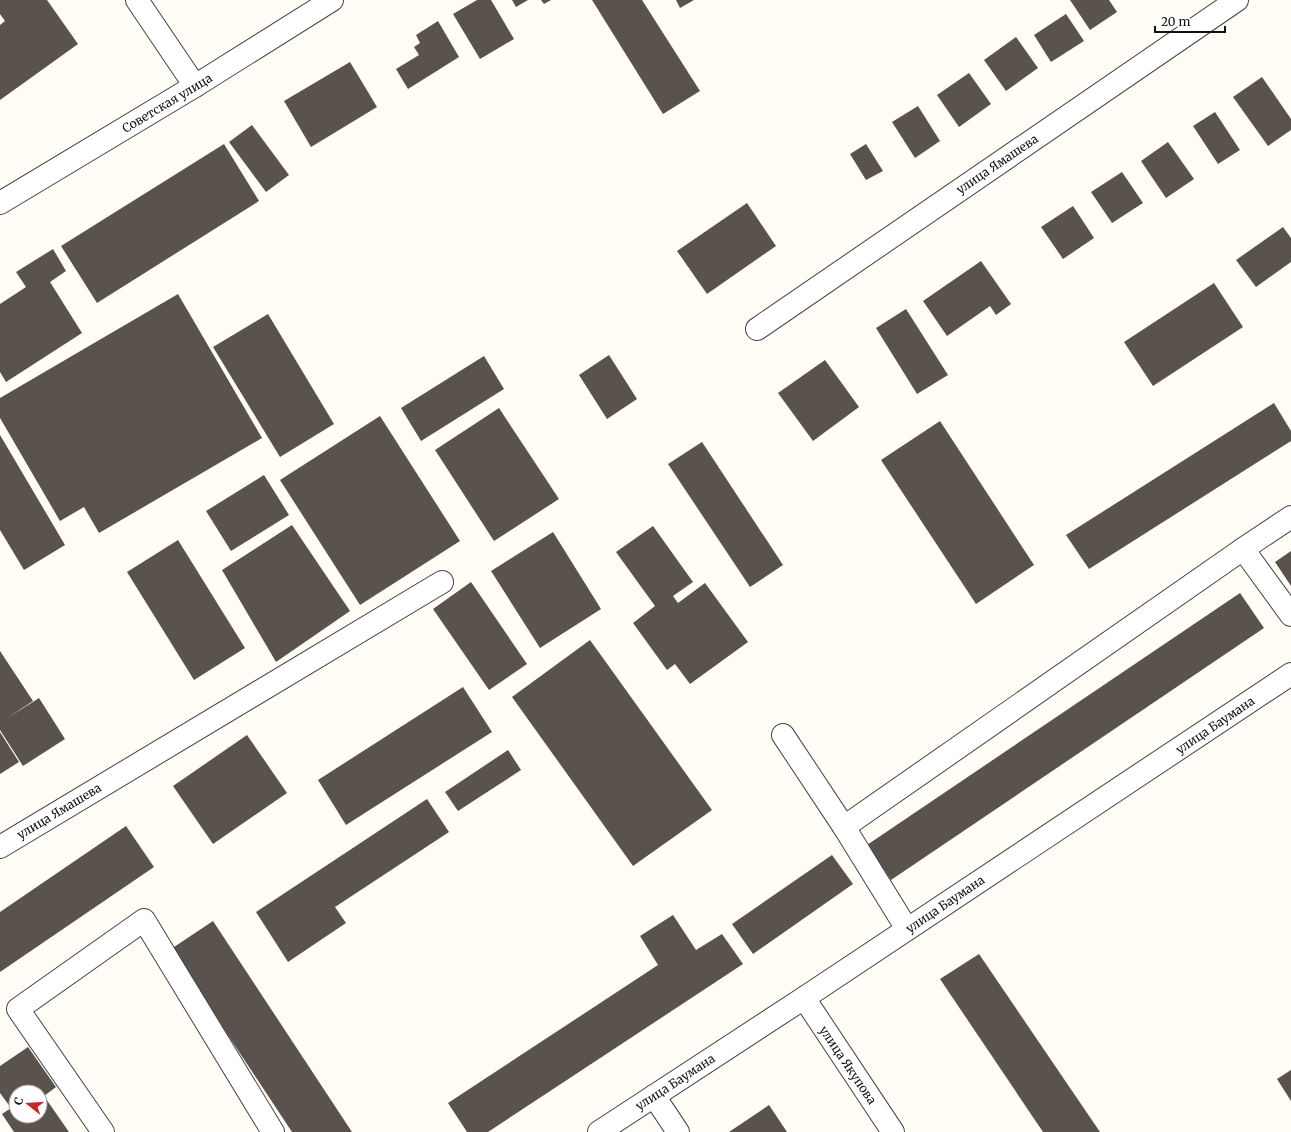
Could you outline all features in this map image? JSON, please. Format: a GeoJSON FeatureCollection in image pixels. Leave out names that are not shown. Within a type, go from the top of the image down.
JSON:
{"type":"FeatureCollection","features":[{"type":"Feature","properties":{"kind":"street"},"geometry":{"type":"LineString","coordinates":[[137,0],[195,86]]}},
{"type":"Feature","properties":{"kind":"street","name":"Советская улица"},"geometry":{"type":"LineString","coordinates":[[0,203],[195,86],[332,0]]}},
{"type":"Feature","properties":{"kind":"street","name":"улица Ямашева"},"geometry":{"type":"LineString","coordinates":[[757,329],[1237,0]]}},
{"type":"Feature","properties":{"kind":"street"},"geometry":{"type":"LineString","coordinates":[[844,827],[1243,549],[1291,518]]}},
{"type":"Feature","properties":{"kind":"street"},"geometry":{"type":"LineString","coordinates":[[1243,549],[1291,615]]}},
{"type":"Feature","properties":{"kind":"street","name":"улица Ямашева"},"geometry":{"type":"LineString","coordinates":[[0,847],[442,582]]}},
{"type":"Feature","properties":{"kind":"street","name":"улица Баумана"},"geometry":{"type":"LineString","coordinates":[[599,1132],[907,930],[1291,674]]}},
{"type":"Feature","properties":{"kind":"street"},"geometry":{"type":"LineString","coordinates":[[784,735],[844,827],[907,930]]}},
{"type":"Feature","properties":{"kind":"street"},"geometry":{"type":"LineString","coordinates":[[103,1132],[18,1009],[144,920],[273,1132]]}},
{"type":"Feature","properties":{"kind":"street","name":"улица Якупова"},"geometry":{"type":"LineString","coordinates":[[804,998],[893,1132]]}},
{"type":"Feature","properties":{"kind":"street"},"geometry":{"type":"LineString","coordinates":[[654,1096],[678,1132]]}},
{"type":"Feature","properties":{"kind":"building"},"geometry":{"type":"Polygon","coordinates":[[[0,0],[47,0],[78,44],[0,100],[0,25],[5,21],[0,14],[0,0]]]}},
{"type":"Feature","properties":{"kind":"building"},"geometry":{"type":"Polygon","coordinates":[[[477,0],[491,0],[514,39],[480,59],[453,14],[477,0]]]}},
{"type":"Feature","properties":{"kind":"building"},"geometry":{"type":"Polygon","coordinates":[[[512,0],[528,0],[516,7],[512,0]]]}},
{"type":"Feature","properties":{"kind":"building"},"geometry":{"type":"Polygon","coordinates":[[[541,0],[551,0],[544,4],[541,0]]]}},
{"type":"Feature","properties":{"kind":"building"},"geometry":{"type":"Polygon","coordinates":[[[592,0],[642,0],[700,91],[663,114],[592,0]]]}},
{"type":"Feature","properties":{"kind":"building"},"geometry":{"type":"Polygon","coordinates":[[[676,0],[694,0],[680,8],[676,0]]]}},
{"type":"Feature","properties":{"kind":"building"},"geometry":{"type":"Polygon","coordinates":[[[1070,0],[1109,0],[1117,12],[1090,30],[1070,0]]]}},
{"type":"Feature","properties":{"kind":"building"},"geometry":{"type":"Polygon","coordinates":[[[1066,14],[1084,41],[1051,62],[1034,35],[1066,14]]]}},
{"type":"Feature","properties":{"kind":"building"},"geometry":{"type":"Polygon","coordinates":[[[438,21],[459,57],[408,89],[396,69],[419,55],[414,47],[420,43],[416,35],[438,21]]]}},
{"type":"Feature","properties":{"kind":"building"},"geometry":{"type":"Polygon","coordinates":[[[1016,37],[1038,68],[1006,91],[984,60],[1016,37]]]}},
{"type":"Feature","properties":{"kind":"building"},"geometry":{"type":"Polygon","coordinates":[[[350,62],[377,107],[311,147],[284,101],[350,62]]]}},
{"type":"Feature","properties":{"kind":"building"},"geometry":{"type":"Polygon","coordinates":[[[969,73],[991,104],[959,127],[937,95],[969,73]]]}},
{"type":"Feature","properties":{"kind":"building"},"geometry":{"type":"Polygon","coordinates":[[[1262,77],[1291,119],[1291,130],[1268,146],[1233,97],[1262,77]]]}},
{"type":"Feature","properties":{"kind":"building"},"geometry":{"type":"Polygon","coordinates":[[[918,106],[940,141],[915,158],[892,122],[918,106]]]}},
{"type":"Feature","properties":{"kind":"building"},"geometry":{"type":"Polygon","coordinates":[[[1215,112],[1240,150],[1218,164],[1193,126],[1215,112]]]}},
{"type":"Feature","properties":{"kind":"building"},"geometry":{"type":"Polygon","coordinates":[[[252,125],[289,175],[266,192],[229,142],[252,125]]]}},
{"type":"Feature","properties":{"kind":"building"},"geometry":{"type":"Polygon","coordinates":[[[1168,142],[1194,179],[1166,198],[1141,161],[1168,142]]]}},
{"type":"Feature","properties":{"kind":"building"},"geometry":{"type":"Polygon","coordinates":[[[224,144],[259,201],[97,303],[61,246],[224,144]]]}},
{"type":"Feature","properties":{"kind":"building"},"geometry":{"type":"Polygon","coordinates":[[[866,144],[883,171],[866,180],[850,154],[866,144]]]}},
{"type":"Feature","properties":{"kind":"building"},"geometry":{"type":"Polygon","coordinates":[[[1122,172],[1143,203],[1112,223],[1091,192],[1122,172]]]}},
{"type":"Feature","properties":{"kind":"building"},"geometry":{"type":"Polygon","coordinates":[[[747,203],[776,246],[707,294],[677,251],[747,203]]]}},
{"type":"Feature","properties":{"kind":"building"},"geometry":{"type":"Polygon","coordinates":[[[1073,206],[1094,238],[1063,259],[1041,227],[1073,206]]]}},
{"type":"Feature","properties":{"kind":"building"},"geometry":{"type":"Polygon","coordinates":[[[1283,227],[1291,238],[1291,262],[1256,287],[1236,260],[1283,227]]]}},
{"type":"Feature","properties":{"kind":"building"},"geometry":{"type":"Polygon","coordinates":[[[53,249],[66,271],[50,282],[82,333],[6,382],[0,372],[0,304],[26,287],[16,272],[53,249]]]}},
{"type":"Feature","properties":{"kind":"building"},"geometry":{"type":"Polygon","coordinates":[[[981,261],[1011,304],[996,315],[990,306],[947,336],[923,301],[981,261]]]}},
{"type":"Feature","properties":{"kind":"building"},"geometry":{"type":"Polygon","coordinates":[[[1214,283],[1243,327],[1153,386],[1124,342],[1214,283]]]}},
{"type":"Feature","properties":{"kind":"building"},"geometry":{"type":"Polygon","coordinates":[[[178,294],[262,438],[99,533],[84,507],[60,521],[0,418],[0,398],[178,294]]]}},
{"type":"Feature","properties":{"kind":"building"},"geometry":{"type":"Polygon","coordinates":[[[906,309],[948,375],[917,394],[876,328],[906,309]]]}},
{"type":"Feature","properties":{"kind":"building"},"geometry":{"type":"Polygon","coordinates":[[[268,314],[334,424],[280,457],[213,347],[268,314]]]}},
{"type":"Feature","properties":{"kind":"building"},"geometry":{"type":"Polygon","coordinates":[[[609,355],[637,399],[607,419],[579,375],[609,355]]]}},
{"type":"Feature","properties":{"kind":"building"},"geometry":{"type":"Polygon","coordinates":[[[484,356],[504,389],[421,441],[401,408],[484,356]]]}},
{"type":"Feature","properties":{"kind":"building"},"geometry":{"type":"Polygon","coordinates":[[[825,360],[859,407],[813,441],[778,393],[825,360]]]}},
{"type":"Feature","properties":{"kind":"building"},"geometry":{"type":"Polygon","coordinates":[[[1274,403],[1291,431],[1291,441],[1089,569],[1066,535],[1274,403]]]}},
{"type":"Feature","properties":{"kind":"building"},"geometry":{"type":"Polygon","coordinates":[[[499,408],[559,499],[494,541],[435,450],[499,408]]]}},
{"type":"Feature","properties":{"kind":"building"},"geometry":{"type":"Polygon","coordinates":[[[380,416],[460,541],[360,605],[280,480],[380,416]]]}},
{"type":"Feature","properties":{"kind":"building"},"geometry":{"type":"Polygon","coordinates":[[[940,421],[1034,565],[976,604],[881,460],[940,421]]]}},
{"type":"Feature","properties":{"kind":"building"},"geometry":{"type":"Polygon","coordinates":[[[0,435],[65,545],[24,570],[0,530],[0,435]]]}},
{"type":"Feature","properties":{"kind":"building"},"geometry":{"type":"Polygon","coordinates":[[[702,442],[783,565],[750,587],[668,464],[702,442]]]}},
{"type":"Feature","properties":{"kind":"building"},"geometry":{"type":"Polygon","coordinates":[[[264,475],[289,515],[231,551],[206,511],[264,475]]]}},
{"type":"Feature","properties":{"kind":"building"},"geometry":{"type":"Polygon","coordinates":[[[292,525],[350,611],[276,662],[222,570],[292,525]]]}},
{"type":"Feature","properties":{"kind":"building"},"geometry":{"type":"Polygon","coordinates":[[[653,526],[693,582],[673,596],[678,603],[705,583],[748,642],[690,684],[675,664],[667,670],[633,623],[655,606],[616,552],[653,526]]]}},
{"type":"Feature","properties":{"kind":"building"},"geometry":{"type":"Polygon","coordinates":[[[553,532],[601,609],[540,648],[491,571],[553,532]]]}},
{"type":"Feature","properties":{"kind":"building"},"geometry":{"type":"Polygon","coordinates":[[[178,540],[245,648],[194,680],[127,572],[178,540]]]}},
{"type":"Feature","properties":{"kind":"building"},"geometry":{"type":"Polygon","coordinates":[[[1291,551],[1291,586],[1275,562],[1291,551]]]}},
{"type":"Feature","properties":{"kind":"building"},"geometry":{"type":"Polygon","coordinates":[[[471,582],[527,664],[489,690],[433,609],[471,582]]]}},
{"type":"Feature","properties":{"kind":"building"},"geometry":{"type":"Polygon","coordinates":[[[1240,593],[1264,628],[891,880],[867,845],[1240,593]]]}},
{"type":"Feature","properties":{"kind":"building"},"geometry":{"type":"Polygon","coordinates":[[[590,640],[712,810],[633,866],[512,697],[590,640]]]}},
{"type":"Feature","properties":{"kind":"building"},"geometry":{"type":"Polygon","coordinates":[[[0,651],[33,701],[6,719],[39,698],[65,739],[23,766],[0,730],[0,651]]]}},
{"type":"Feature","properties":{"kind":"building"},"geometry":{"type":"Polygon","coordinates":[[[463,687],[492,732],[346,825],[318,780],[463,687]]]}},
{"type":"Feature","properties":{"kind":"building"},"geometry":{"type":"Polygon","coordinates":[[[0,732],[19,762],[0,774],[0,732]]]}},
{"type":"Feature","properties":{"kind":"building"},"geometry":{"type":"Polygon","coordinates":[[[247,735],[287,793],[213,844],[173,786],[247,735]]]}},
{"type":"Feature","properties":{"kind":"building"},"geometry":{"type":"Polygon","coordinates":[[[508,750],[521,770],[458,811],[445,792],[508,750]]]}},
{"type":"Feature","properties":{"kind":"building"},"geometry":{"type":"Polygon","coordinates":[[[427,799],[449,832],[335,907],[346,923],[288,962],[256,912],[427,799]]]}},
{"type":"Feature","properties":{"kind":"building"},"geometry":{"type":"Polygon","coordinates":[[[126,826],[154,867],[0,972],[0,912],[126,826]]]}},
{"type":"Feature","properties":{"kind":"building"},"geometry":{"type":"Polygon","coordinates":[[[832,855],[853,884],[753,954],[732,924],[832,855]]]}},
{"type":"Feature","properties":{"kind":"building"},"geometry":{"type":"Polygon","coordinates":[[[673,915],[696,950],[722,934],[743,964],[488,1132],[467,1132],[448,1103],[658,965],[640,936],[673,915]]]}},
{"type":"Feature","properties":{"kind":"building"},"geometry":{"type":"Polygon","coordinates":[[[213,921],[352,1132],[292,1132],[171,949],[213,921]]]}},
{"type":"Feature","properties":{"kind":"building"},"geometry":{"type":"Polygon","coordinates":[[[979,954],[1100,1132],[1043,1132],[940,979],[979,954]]]}},
{"type":"Feature","properties":{"kind":"building"},"geometry":{"type":"Polygon","coordinates":[[[28,1047],[56,1087],[48,1093],[48,1084],[8,1084],[8,1104],[0,1093],[0,1066],[28,1047]]]}},
{"type":"Feature","properties":{"kind":"building"},"geometry":{"type":"Polygon","coordinates":[[[1291,1070],[1291,1101],[1277,1079],[1291,1070]]]}},
{"type":"Feature","properties":{"kind":"building"},"geometry":{"type":"Polygon","coordinates":[[[48,1102],[69,1132],[14,1132],[9,1124],[48,1124],[48,1102]]]}},
{"type":"Feature","properties":{"kind":"building"},"geometry":{"type":"Polygon","coordinates":[[[769,1105],[787,1132],[729,1132],[769,1105]]]}},
{"type":"Feature","properties":{"kind":"building"},"geometry":{"type":"Polygon","coordinates":[[[8,1110],[8,1123],[2,1114],[8,1110]]]}}]}
